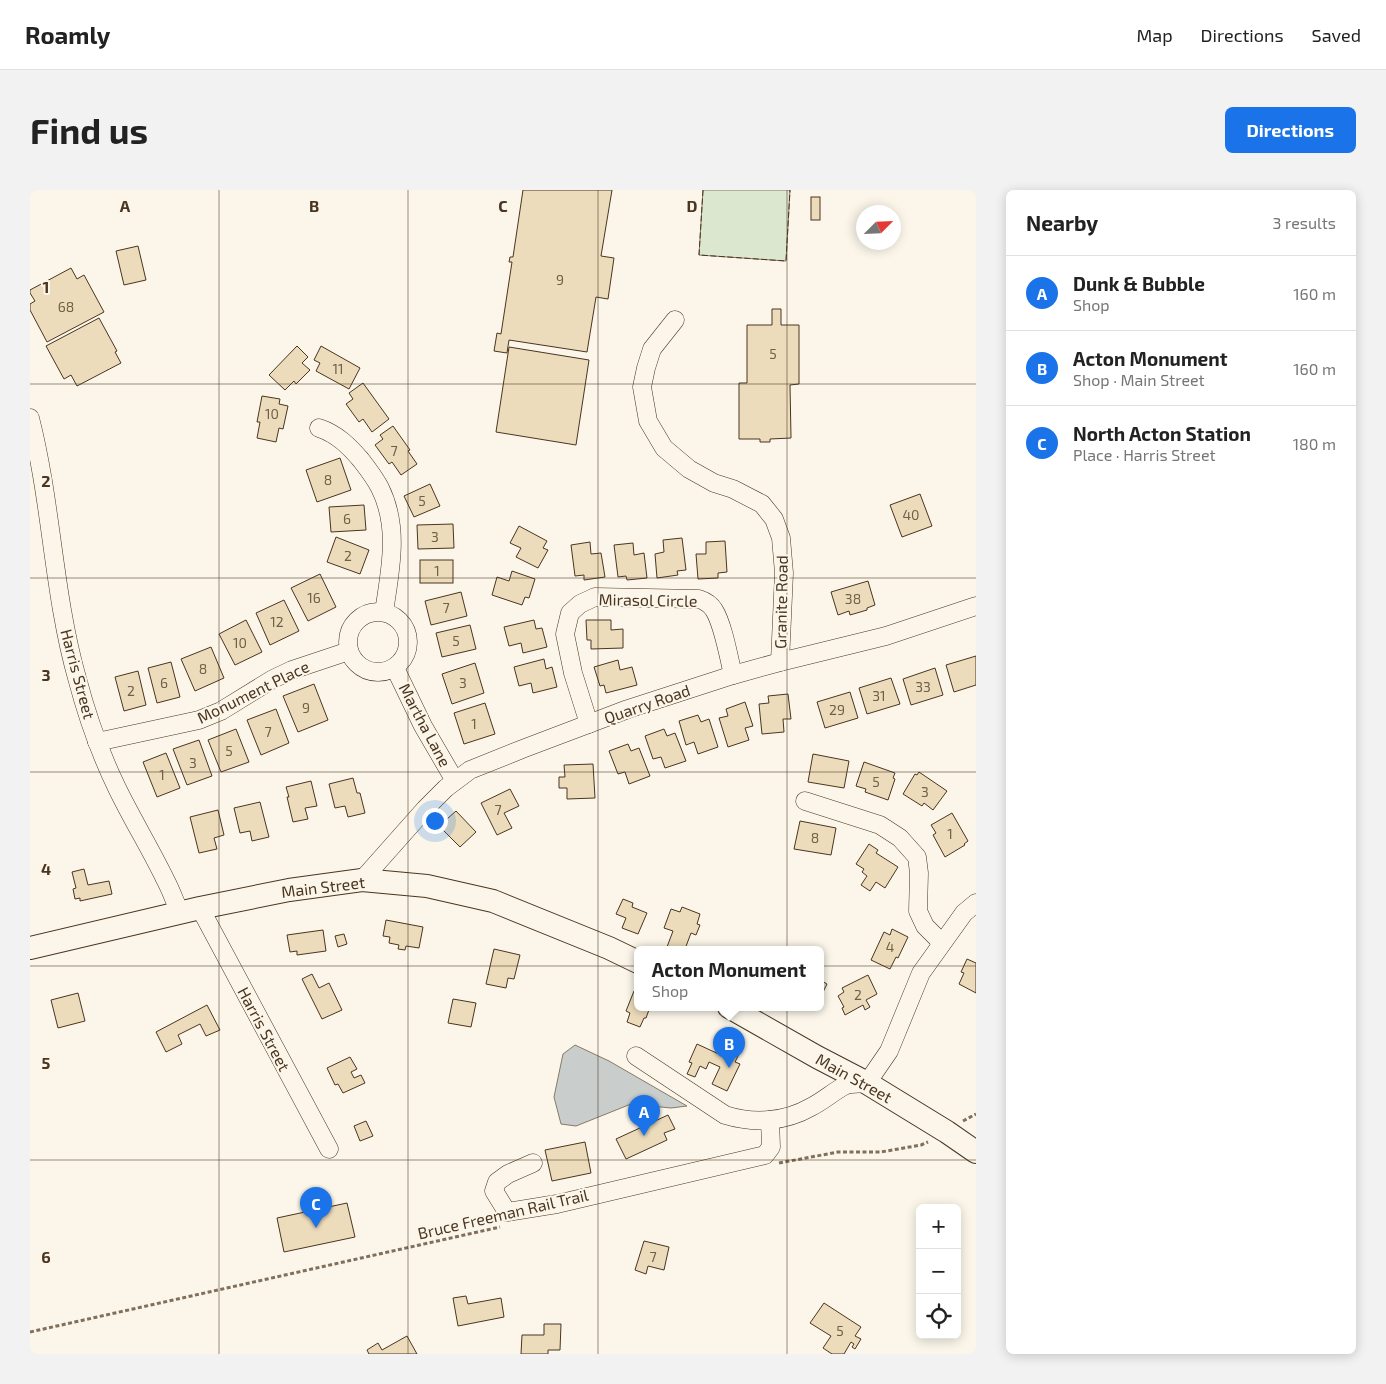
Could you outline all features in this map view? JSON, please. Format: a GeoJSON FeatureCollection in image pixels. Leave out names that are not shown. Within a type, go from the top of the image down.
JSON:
{"type":"FeatureCollection","features":[{"type":"Feature","properties":{"kind":"main road","name":"Main Street"},"geometry":{"type":"LineString","coordinates":[[30,948],[288,890],[362,880],[427,886],[494,901],[634,960]]}},
{"type":"Feature","properties":{"kind":"main road","name":"Main Street"},"geometry":{"type":"LineString","coordinates":[[736,1011],[867,1083],[976,1152]]}},
{"type":"Feature","properties":{"kind":"street","name":"Granite Road"},"geometry":{"type":"LineString","coordinates":[[675,320],[652,349],[646,368],[642,387],[648,421],[664,448],[688,469],[714,484],[733,489],[762,504],[774,519],[782,538],[784,573],[780,662]]}},
{"type":"Feature","properties":{"kind":"street","name":"Harris Street"},"geometry":{"type":"LineString","coordinates":[[30,418],[40,461],[67,640],[81,694],[97,742],[117,788],[165,879],[190,911],[329,1149]]}},
{"type":"Feature","properties":{"kind":"street"},"geometry":{"type":"LineString","coordinates":[[319,428],[335,435],[353,451],[372,475],[386,503],[393,534],[393,550],[384,612]]}},
{"type":"Feature","properties":{"kind":"street","name":"Mirasol Circle"},"geometry":{"type":"LineString","coordinates":[[589,724],[573,673],[564,634],[570,613],[580,604],[595,597],[704,600],[712,607],[719,619],[733,675]]}},
{"type":"Feature","properties":{"kind":"street","name":"Quarry Road"},"geometry":{"type":"LineString","coordinates":[[362,880],[425,808],[470,770],[628,709],[733,675],[886,636],[976,606]]}},
{"type":"Feature","properties":{"kind":"street"},"geometry":{"type":"LineString","coordinates":[[373,612],[384,612],[396,617],[404,626],[408,637],[408,649],[403,660],[395,668],[383,672],[377,673],[365,670],[355,662],[349,651],[349,634],[354,624],[362,616],[373,612]]}},
{"type":"Feature","properties":{"kind":"street","name":"Monument Place"},"geometry":{"type":"LineString","coordinates":[[97,742],[199,720],[220,711],[273,679],[292,670],[349,651]]}},
{"type":"Feature","properties":{"kind":"street","name":"Martha Lane"},"geometry":{"type":"LineString","coordinates":[[395,668],[423,726],[455,781]]}},
{"type":"Feature","properties":{"kind":"street"},"geometry":{"type":"LineString","coordinates":[[805,801],[880,825],[900,838],[917,858],[918,911],[925,926],[942,943]]}},
{"type":"Feature","properties":{"kind":"street"},"geometry":{"type":"LineString","coordinates":[[636,1056],[725,1115],[738,1119],[770,1120],[794,1115],[810,1108],[846,1085],[867,1083],[889,1051],[921,973],[964,913],[976,903]]}},
{"type":"Feature","properties":{"kind":"street"},"geometry":{"type":"LineString","coordinates":[[534,1163],[508,1174],[497,1182],[494,1191],[507,1212],[557,1204],[766,1155],[771,1147],[770,1120]]}},
{"type":"Feature","properties":{"kind":"path"},"geometry":{"type":"LineString","coordinates":[[771,1165],[838,1152],[881,1152],[921,1145],[938,1138],[976,1114]]}},
{"type":"Feature","properties":{"kind":"path","name":"Bruce Freeman Rail Trail"},"geometry":{"type":"LineString","coordinates":[[30,1332],[504,1226]]}},
{"type":"Feature","properties":{"kind":"green space"},"geometry":{"type":"Polygon","coordinates":[[[703,190],[790,190],[786,261],[699,255],[703,190]]]}},
{"type":"Feature","properties":{"kind":"shaded area"},"geometry":{"type":"Polygon","coordinates":[[[575,1045],[609,1061],[687,1106],[671,1108],[631,1104],[576,1126],[561,1124],[554,1097],[563,1054],[575,1045]]]}},
{"type":"Feature","properties":{"kind":"building"},"geometry":{"type":"Polygon","coordinates":[[[523,190],[612,190],[601,256],[614,258],[608,299],[596,297],[587,352],[509,340],[507,353],[494,351],[497,333],[501,334],[512,262],[509,262],[510,257],[513,257],[523,190]]]}},
{"type":"Feature","properties":{"kind":"building"},"geometry":{"type":"Polygon","coordinates":[[[811,197],[820,197],[820,220],[811,220],[811,197]]]}},
{"type":"Feature","properties":{"kind":"building"},"geometry":{"type":"Polygon","coordinates":[[[138,246],[146,280],[124,285],[116,251],[138,246]]]}},
{"type":"Feature","properties":{"kind":"building"},"geometry":{"type":"Polygon","coordinates":[[[71,268],[77,279],[84,275],[104,312],[47,342],[30,310],[30,304],[35,301],[30,290],[71,268]]]}},
{"type":"Feature","properties":{"kind":"building"},"geometry":{"type":"Polygon","coordinates":[[[772,309],[781,309],[781,325],[799,325],[799,384],[790,385],[791,438],[770,439],[770,442],[760,442],[760,439],[739,439],[739,383],[747,383],[747,325],[772,325],[772,309]]]}},
{"type":"Feature","properties":{"kind":"building"},"geometry":{"type":"Polygon","coordinates":[[[99,318],[117,351],[115,352],[121,363],[77,386],[71,375],[64,379],[46,346],[99,318]]]}},
{"type":"Feature","properties":{"kind":"building"},"geometry":{"type":"Polygon","coordinates":[[[297,346],[308,357],[302,363],[310,370],[296,384],[294,381],[285,390],[269,375],[297,346]]]}},
{"type":"Feature","properties":{"kind":"building"},"geometry":{"type":"Polygon","coordinates":[[[321,346],[360,368],[349,389],[316,371],[320,363],[314,360],[321,346]]]}},
{"type":"Feature","properties":{"kind":"building"},"geometry":{"type":"Polygon","coordinates":[[[509,347],[589,360],[576,445],[496,432],[509,347]]]}},
{"type":"Feature","properties":{"kind":"building"},"geometry":{"type":"Polygon","coordinates":[[[363,383],[389,419],[372,432],[363,419],[359,422],[346,404],[353,399],[349,393],[363,383]]]}},
{"type":"Feature","properties":{"kind":"building"},"geometry":{"type":"Polygon","coordinates":[[[262,396],[280,399],[279,404],[288,406],[283,429],[279,428],[276,442],[257,438],[260,422],[257,422],[262,396]]]}},
{"type":"Feature","properties":{"kind":"building"},"geometry":{"type":"Polygon","coordinates":[[[393,426],[410,450],[408,451],[417,464],[401,475],[392,462],[389,464],[375,445],[383,439],[380,435],[393,426]]]}},
{"type":"Feature","properties":{"kind":"building"},"geometry":{"type":"Polygon","coordinates":[[[340,458],[351,490],[317,502],[306,470],[340,458]]]}},
{"type":"Feature","properties":{"kind":"building"},"geometry":{"type":"Polygon","coordinates":[[[430,484],[440,506],[414,517],[404,496],[430,484]]]}},
{"type":"Feature","properties":{"kind":"building"},"geometry":{"type":"Polygon","coordinates":[[[920,494],[932,526],[902,537],[890,505],[920,494]]]}},
{"type":"Feature","properties":{"kind":"building"},"geometry":{"type":"Polygon","coordinates":[[[364,505],[366,530],[331,532],[329,507],[364,505]]]}},
{"type":"Feature","properties":{"kind":"building"},"geometry":{"type":"Polygon","coordinates":[[[453,524],[454,548],[418,549],[417,525],[453,524]]]}},
{"type":"Feature","properties":{"kind":"building"},"geometry":{"type":"Polygon","coordinates":[[[519,526],[547,541],[543,548],[548,550],[538,568],[516,557],[521,548],[510,543],[519,526]]]}},
{"type":"Feature","properties":{"kind":"building"},"geometry":{"type":"Polygon","coordinates":[[[336,537],[369,550],[360,574],[327,562],[336,537]]]}},
{"type":"Feature","properties":{"kind":"building"},"geometry":{"type":"Polygon","coordinates":[[[682,538],[686,570],[677,571],[678,575],[657,578],[655,554],[664,552],[663,540],[682,538]]]}},
{"type":"Feature","properties":{"kind":"building"},"geometry":{"type":"Polygon","coordinates":[[[725,541],[727,572],[718,573],[718,578],[698,579],[696,554],[706,554],[706,542],[725,541]]]}},
{"type":"Feature","properties":{"kind":"building"},"geometry":{"type":"Polygon","coordinates":[[[590,542],[591,554],[601,553],[605,577],[584,580],[584,575],[575,576],[571,545],[590,542]]]}},
{"type":"Feature","properties":{"kind":"building"},"geometry":{"type":"Polygon","coordinates":[[[633,543],[634,555],[644,553],[647,578],[627,580],[626,576],[618,577],[614,545],[633,543]]]}},
{"type":"Feature","properties":{"kind":"building"},"geometry":{"type":"Polygon","coordinates":[[[420,560],[453,560],[453,583],[420,583],[420,560]]]}},
{"type":"Feature","properties":{"kind":"building"},"geometry":{"type":"Polygon","coordinates":[[[512,571],[535,579],[529,598],[525,597],[522,605],[492,595],[497,577],[509,581],[512,571]]]}},
{"type":"Feature","properties":{"kind":"building"},"geometry":{"type":"Polygon","coordinates":[[[320,574],[336,607],[308,621],[291,588],[320,574]]]}},
{"type":"Feature","properties":{"kind":"building"},"geometry":{"type":"Polygon","coordinates":[[[868,581],[875,605],[867,608],[867,610],[850,615],[849,611],[838,615],[831,592],[868,581]]]}},
{"type":"Feature","properties":{"kind":"building"},"geometry":{"type":"Polygon","coordinates":[[[461,592],[467,616],[431,625],[425,601],[461,592]]]}},
{"type":"Feature","properties":{"kind":"building"},"geometry":{"type":"Polygon","coordinates":[[[284,600],[299,631],[270,645],[256,613],[284,600]]]}},
{"type":"Feature","properties":{"kind":"building"},"geometry":{"type":"Polygon","coordinates":[[[246,620],[262,652],[235,665],[219,634],[246,620]]]}},
{"type":"Feature","properties":{"kind":"building"},"geometry":{"type":"Polygon","coordinates":[[[534,620],[536,629],[542,628],[547,647],[523,653],[521,643],[509,646],[504,627],[534,620]]]}},
{"type":"Feature","properties":{"kind":"building"},"geometry":{"type":"Polygon","coordinates":[[[586,620],[611,620],[611,630],[623,629],[623,648],[591,649],[591,640],[587,640],[586,620]]]}},
{"type":"Feature","properties":{"kind":"building"},"geometry":{"type":"Polygon","coordinates":[[[470,625],[476,649],[442,657],[436,633],[470,625]]]}},
{"type":"Feature","properties":{"kind":"building"},"geometry":{"type":"Polygon","coordinates":[[[211,647],[224,678],[195,691],[181,659],[211,647]]]}},
{"type":"Feature","properties":{"kind":"building"},"geometry":{"type":"Polygon","coordinates":[[[976,656],[976,685],[954,692],[946,665],[976,656]]]}},
{"type":"Feature","properties":{"kind":"building"},"geometry":{"type":"Polygon","coordinates":[[[544,659],[546,669],[552,667],[557,687],[533,693],[531,683],[519,686],[514,667],[544,659]]]}},
{"type":"Feature","properties":{"kind":"building"},"geometry":{"type":"Polygon","coordinates":[[[618,660],[620,670],[632,667],[637,685],[606,693],[604,685],[600,686],[594,667],[618,660]]]}},
{"type":"Feature","properties":{"kind":"building"},"geometry":{"type":"Polygon","coordinates":[[[171,662],[180,697],[157,703],[148,668],[171,662]]]}},
{"type":"Feature","properties":{"kind":"building"},"geometry":{"type":"Polygon","coordinates":[[[475,663],[484,693],[452,704],[442,674],[475,663]]]}},
{"type":"Feature","properties":{"kind":"building"},"geometry":{"type":"Polygon","coordinates":[[[935,668],[943,695],[911,705],[903,679],[935,668]]]}},
{"type":"Feature","properties":{"kind":"building"},"geometry":{"type":"Polygon","coordinates":[[[138,671],[146,705],[124,711],[115,677],[138,671]]]}},
{"type":"Feature","properties":{"kind":"building"},"geometry":{"type":"Polygon","coordinates":[[[891,678],[900,704],[867,714],[859,688],[891,678]]]}},
{"type":"Feature","properties":{"kind":"building"},"geometry":{"type":"Polygon","coordinates":[[[314,684],[328,720],[298,732],[283,696],[314,684]]]}},
{"type":"Feature","properties":{"kind":"building"},"geometry":{"type":"Polygon","coordinates":[[[850,692],[858,718],[825,728],[817,702],[850,692]]]}},
{"type":"Feature","properties":{"kind":"building"},"geometry":{"type":"Polygon","coordinates":[[[788,694],[791,719],[783,719],[784,732],[762,734],[759,704],[769,703],[768,696],[788,694]]]}},
{"type":"Feature","properties":{"kind":"building"},"geometry":{"type":"Polygon","coordinates":[[[745,702],[753,726],[745,728],[749,740],[728,747],[719,718],[728,716],[726,709],[745,702]]]}},
{"type":"Feature","properties":{"kind":"building"},"geometry":{"type":"Polygon","coordinates":[[[485,703],[495,734],[464,744],[454,713],[485,703]]]}},
{"type":"Feature","properties":{"kind":"building"},"geometry":{"type":"Polygon","coordinates":[[[276,709],[289,743],[261,755],[247,720],[276,709]]]}},
{"type":"Feature","properties":{"kind":"building"},"geometry":{"type":"Polygon","coordinates":[[[698,715],[701,722],[709,719],[718,747],[698,754],[694,742],[686,745],[679,721],[698,715]]]}},
{"type":"Feature","properties":{"kind":"building"},"geometry":{"type":"Polygon","coordinates":[[[236,729],[249,762],[221,772],[208,740],[236,729]]]}},
{"type":"Feature","properties":{"kind":"building"},"geometry":{"type":"Polygon","coordinates":[[[664,729],[667,736],[675,733],[686,761],[665,768],[661,757],[653,759],[645,736],[664,729]]]}},
{"type":"Feature","properties":{"kind":"building"},"geometry":{"type":"Polygon","coordinates":[[[199,740],[212,776],[187,785],[173,749],[199,740]]]}},
{"type":"Feature","properties":{"kind":"building"},"geometry":{"type":"Polygon","coordinates":[[[628,744],[631,751],[639,748],[650,776],[629,784],[625,772],[618,774],[609,751],[628,744]]]}},
{"type":"Feature","properties":{"kind":"building"},"geometry":{"type":"Polygon","coordinates":[[[166,753],[180,788],[157,797],[143,762],[166,753]]]}},
{"type":"Feature","properties":{"kind":"building"},"geometry":{"type":"Polygon","coordinates":[[[813,754],[849,761],[844,788],[808,782],[813,754]]]}},
{"type":"Feature","properties":{"kind":"building"},"geometry":{"type":"Polygon","coordinates":[[[864,762],[895,773],[893,778],[895,779],[888,800],[865,792],[866,789],[856,786],[864,762]]]}},
{"type":"Feature","properties":{"kind":"building"},"geometry":{"type":"Polygon","coordinates":[[[593,764],[595,798],[567,799],[567,788],[559,788],[559,777],[565,777],[564,765],[593,764]]]}},
{"type":"Feature","properties":{"kind":"building"},"geometry":{"type":"Polygon","coordinates":[[[919,772],[947,791],[933,810],[924,803],[922,806],[903,794],[915,774],[917,775],[919,772]]]}},
{"type":"Feature","properties":{"kind":"building"},"geometry":{"type":"Polygon","coordinates":[[[353,778],[357,793],[360,793],[365,813],[348,817],[345,806],[335,808],[329,784],[353,778]]]}},
{"type":"Feature","properties":{"kind":"building"},"geometry":{"type":"Polygon","coordinates":[[[311,781],[317,806],[305,808],[308,819],[293,822],[286,787],[311,781]]]}},
{"type":"Feature","properties":{"kind":"building"},"geometry":{"type":"Polygon","coordinates":[[[510,789],[519,806],[504,813],[512,828],[497,835],[481,803],[510,789]]]}},
{"type":"Feature","properties":{"kind":"building"},"geometry":{"type":"Polygon","coordinates":[[[260,802],[269,837],[252,841],[250,831],[240,833],[234,808],[260,802]]]}},
{"type":"Feature","properties":{"kind":"building"},"geometry":{"type":"Polygon","coordinates":[[[218,810],[224,835],[214,838],[217,849],[199,853],[190,817],[218,810]]]}},
{"type":"Feature","properties":{"kind":"building"},"geometry":{"type":"Polygon","coordinates":[[[456,811],[476,832],[460,847],[439,826],[456,811]]]}},
{"type":"Feature","properties":{"kind":"building"},"geometry":{"type":"Polygon","coordinates":[[[952,813],[968,841],[965,845],[945,857],[933,835],[936,833],[931,825],[952,813]]]}},
{"type":"Feature","properties":{"kind":"building"},"geometry":{"type":"Polygon","coordinates":[[[800,821],[836,828],[831,855],[794,849],[800,821]]]}},
{"type":"Feature","properties":{"kind":"building"},"geometry":{"type":"Polygon","coordinates":[[[869,844],[878,850],[876,853],[898,867],[885,888],[876,882],[870,891],[861,885],[867,876],[862,872],[864,869],[856,864],[869,844]]]}},
{"type":"Feature","properties":{"kind":"building"},"geometry":{"type":"Polygon","coordinates":[[[84,869],[88,885],[109,881],[112,894],[80,901],[80,898],[75,899],[73,889],[76,888],[72,872],[84,869]]]}},
{"type":"Feature","properties":{"kind":"building"},"geometry":{"type":"Polygon","coordinates":[[[623,899],[633,903],[632,907],[647,913],[638,934],[622,928],[626,918],[616,914],[623,899]]]}},
{"type":"Feature","properties":{"kind":"building"},"geometry":{"type":"Polygon","coordinates":[[[682,907],[700,914],[697,924],[700,925],[696,935],[691,933],[686,946],[667,946],[673,931],[664,928],[671,909],[680,912],[682,907]]]}},
{"type":"Feature","properties":{"kind":"building"},"geometry":{"type":"Polygon","coordinates":[[[386,920],[423,927],[419,948],[406,946],[405,950],[398,949],[399,945],[389,943],[390,937],[383,936],[386,920]]]}},
{"type":"Feature","properties":{"kind":"building"},"geometry":{"type":"Polygon","coordinates":[[[892,929],[908,937],[898,958],[896,957],[890,969],[871,960],[884,932],[890,935],[892,929]]]}},
{"type":"Feature","properties":{"kind":"building"},"geometry":{"type":"Polygon","coordinates":[[[323,930],[326,951],[297,955],[297,951],[290,952],[287,935],[323,930]]]}},
{"type":"Feature","properties":{"kind":"building"},"geometry":{"type":"Polygon","coordinates":[[[344,934],[347,944],[338,947],[335,936],[344,934]]]}},
{"type":"Feature","properties":{"kind":"building"},"geometry":{"type":"Polygon","coordinates":[[[494,949],[520,955],[514,979],[508,978],[506,988],[486,984],[494,949]]]}},
{"type":"Feature","properties":{"kind":"building"},"geometry":{"type":"Polygon","coordinates":[[[967,959],[976,963],[976,993],[959,984],[964,973],[961,972],[967,959]]]}},
{"type":"Feature","properties":{"kind":"building"},"geometry":{"type":"Polygon","coordinates":[[[312,974],[319,988],[329,983],[342,1010],[322,1019],[302,979],[312,974]]]}},
{"type":"Feature","properties":{"kind":"building"},"geometry":{"type":"Polygon","coordinates":[[[868,975],[877,994],[866,1000],[870,1007],[865,1010],[863,1005],[845,1015],[842,1008],[844,1007],[838,996],[844,992],[842,988],[868,975]]]}},
{"type":"Feature","properties":{"kind":"building"},"geometry":{"type":"Polygon","coordinates":[[[634,991],[634,1011],[649,1011],[640,1027],[627,1022],[630,1013],[626,1011],[634,991]]]}},
{"type":"Feature","properties":{"kind":"building"},"geometry":{"type":"Polygon","coordinates":[[[78,993],[85,1021],[58,1028],[51,1000],[78,993]]]}},
{"type":"Feature","properties":{"kind":"building"},"geometry":{"type":"Polygon","coordinates":[[[453,999],[476,1003],[471,1027],[448,1023],[453,999]]]}},
{"type":"Feature","properties":{"kind":"building"},"geometry":{"type":"Polygon","coordinates":[[[207,1005],[220,1030],[206,1036],[200,1024],[178,1035],[182,1044],[166,1052],[156,1032],[207,1005]]]}},
{"type":"Feature","properties":{"kind":"building"},"geometry":{"type":"Polygon","coordinates":[[[697,1044],[723,1056],[726,1048],[739,1054],[735,1062],[740,1064],[727,1091],[712,1084],[720,1067],[709,1062],[706,1069],[700,1066],[695,1077],[687,1074],[692,1063],[689,1062],[697,1044]]]}},
{"type":"Feature","properties":{"kind":"building"},"geometry":{"type":"Polygon","coordinates":[[[350,1057],[357,1069],[351,1072],[354,1078],[361,1075],[365,1083],[343,1093],[338,1084],[335,1085],[327,1068],[350,1057]]]}},
{"type":"Feature","properties":{"kind":"building"},"geometry":{"type":"Polygon","coordinates":[[[668,1115],[675,1129],[664,1133],[667,1140],[626,1159],[616,1139],[668,1115]]]}},
{"type":"Feature","properties":{"kind":"building"},"geometry":{"type":"Polygon","coordinates":[[[366,1121],[373,1136],[360,1141],[354,1126],[366,1121]]]}},
{"type":"Feature","properties":{"kind":"building"},"geometry":{"type":"Polygon","coordinates":[[[585,1142],[591,1173],[552,1181],[545,1150],[585,1142]]]}},
{"type":"Feature","properties":{"kind":"building"},"geometry":{"type":"Polygon","coordinates":[[[347,1203],[355,1237],[284,1252],[277,1218],[347,1203]]]}},
{"type":"Feature","properties":{"kind":"building"},"geometry":{"type":"Polygon","coordinates":[[[644,1241],[669,1247],[664,1270],[648,1266],[646,1274],[635,1270],[644,1241]]]}},
{"type":"Feature","properties":{"kind":"building"},"geometry":{"type":"Polygon","coordinates":[[[466,1296],[468,1304],[501,1298],[504,1317],[458,1326],[453,1298],[466,1296]]]}},
{"type":"Feature","properties":{"kind":"building"},"geometry":{"type":"Polygon","coordinates":[[[824,1303],[861,1327],[855,1336],[861,1339],[855,1349],[852,1347],[854,1344],[851,1342],[844,1354],[832,1354],[823,1348],[831,1336],[810,1323],[824,1303]]]}},
{"type":"Feature","properties":{"kind":"building"},"geometry":{"type":"Polygon","coordinates":[[[544,1324],[561,1324],[560,1350],[548,1350],[548,1354],[521,1354],[522,1335],[544,1335],[544,1324]]]}},
{"type":"Feature","properties":{"kind":"building"},"geometry":{"type":"Polygon","coordinates":[[[407,1336],[417,1354],[369,1354],[367,1350],[378,1343],[382,1350],[407,1336]]]}},
{"type":"Feature","properties":{"kind":"fence"},"geometry":{"type":"LineString","coordinates":[[703,190],[699,255],[786,261],[790,190]]}},
{"type":"Feature","properties":{"kind":"place","name":"Acton Monument"},"geometry":{"type":"Point","coordinates":[729,1068]}},
{"type":"Feature","properties":{"kind":"place","name":"Dunk & Bubble"},"geometry":{"type":"Point","coordinates":[644,1136]}},
{"type":"Feature","properties":{"kind":"place","name":"North Acton Station"},"geometry":{"type":"Point","coordinates":[316,1228]}}]}
